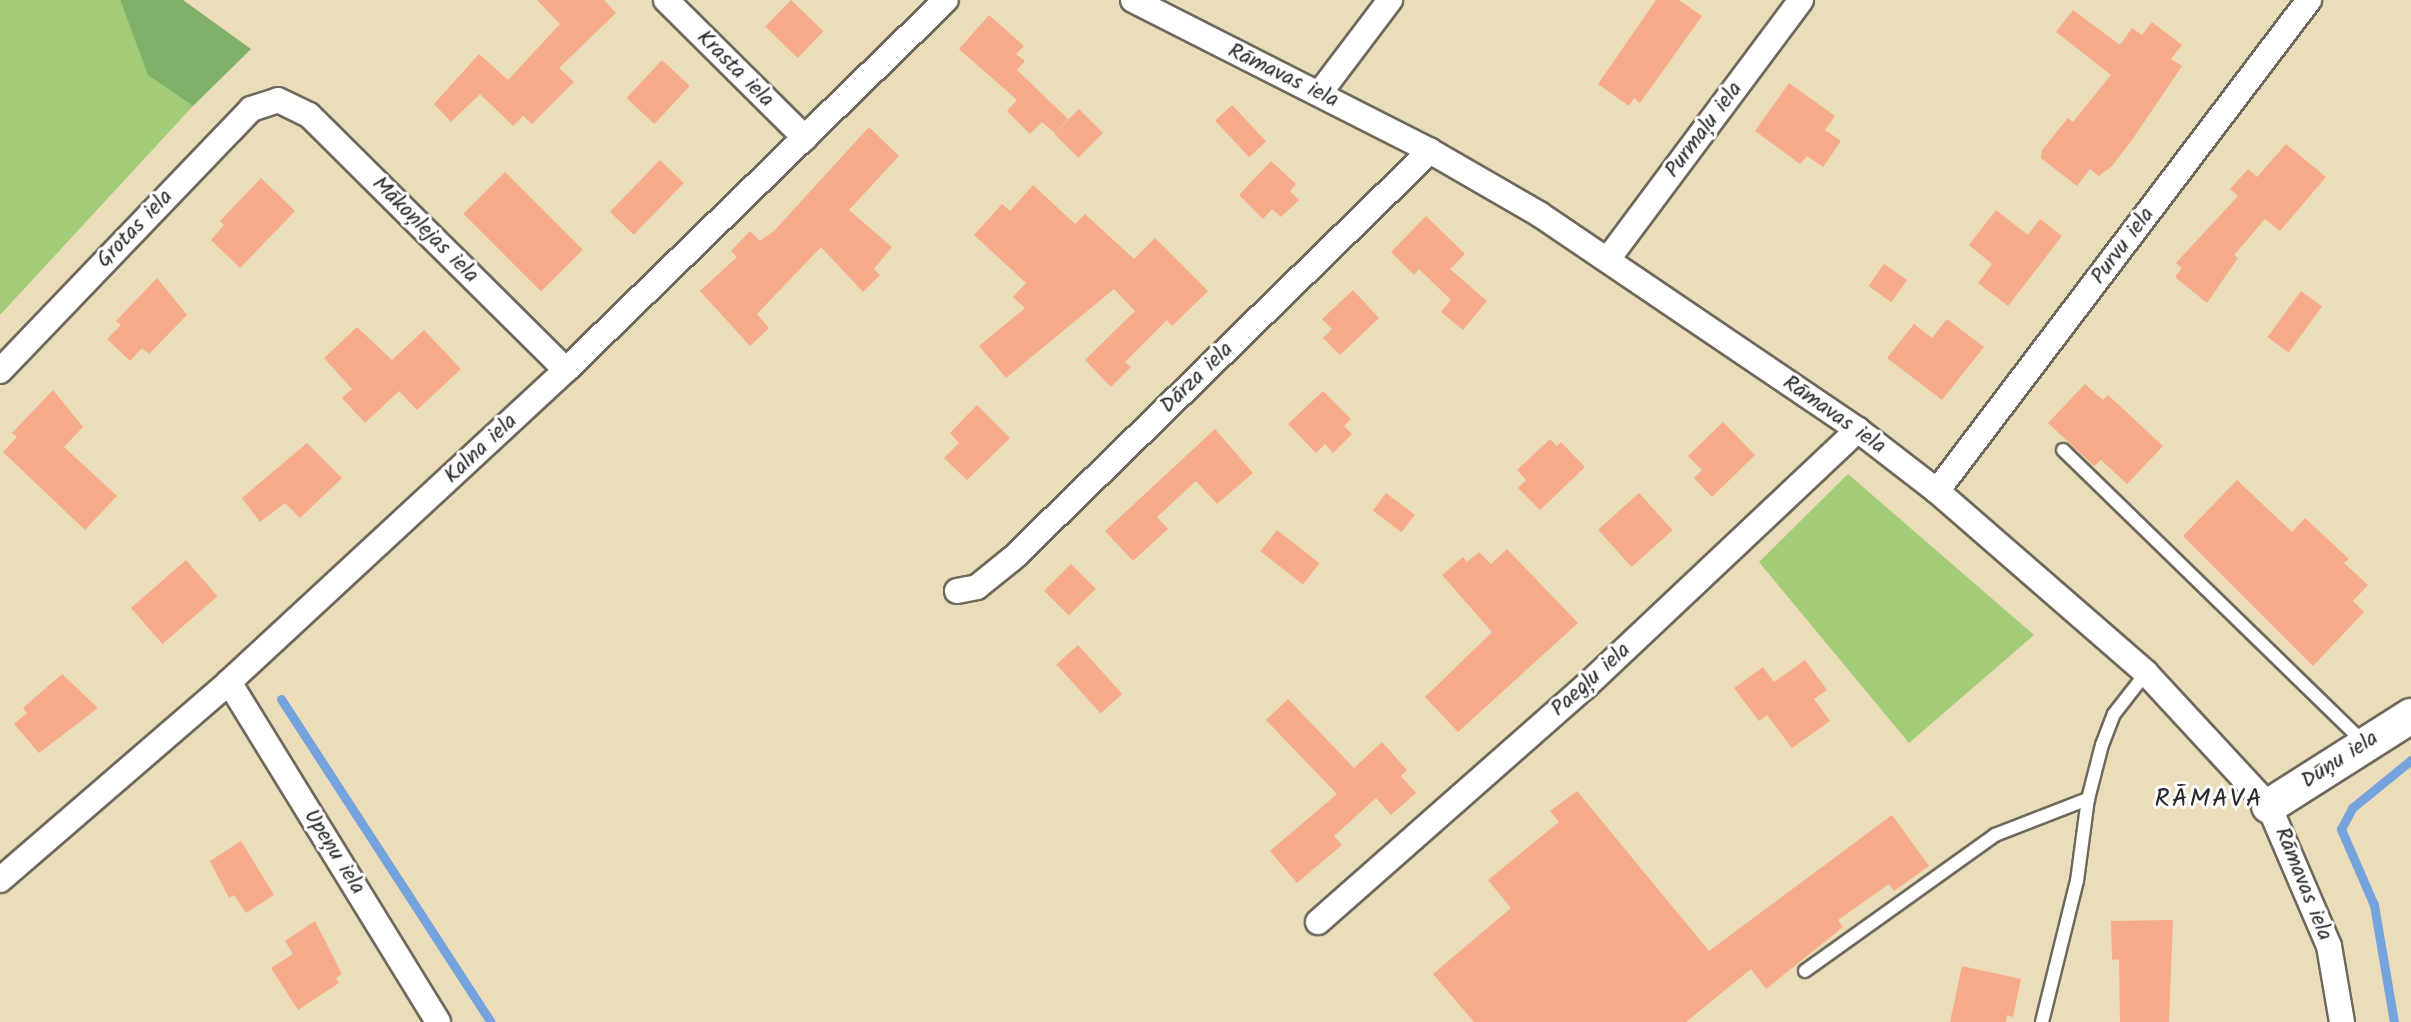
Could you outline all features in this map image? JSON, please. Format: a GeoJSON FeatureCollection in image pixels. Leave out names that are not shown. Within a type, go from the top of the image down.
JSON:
{"type":"FeatureCollection","features":[{"type":"Feature","properties":{"kind":"main road","name":"Dūņu iela"},"geometry":{"type":"LineString","coordinates":[[2269,806],[2411,716]]}},
{"type":"Feature","properties":{"kind":"street","name":"Krasta iela"},"geometry":{"type":"LineString","coordinates":[[666,0],[805,138]]}},
{"type":"Feature","properties":{"kind":"street","name":"Kalna iela"},"geometry":{"type":"LineString","coordinates":[[0,880],[229,682],[566,370],[946,0]]}},
{"type":"Feature","properties":{"kind":"street","name":"Rāmavas iela"},"geometry":{"type":"LineString","coordinates":[[1133,0],[1430,151],[1608,259],[1858,430],[1937,491],[2146,673],[2269,806],[2329,946],[2342,1022]]}},
{"type":"Feature","properties":{"kind":"street"},"geometry":{"type":"LineString","coordinates":[[1319,94],[1390,0]]}},
{"type":"Feature","properties":{"kind":"street","name":"Purmaļu iela"},"geometry":{"type":"LineString","coordinates":[[1608,259],[1801,0]]}},
{"type":"Feature","properties":{"kind":"street","name":"Purvu iela"},"geometry":{"type":"LineString","coordinates":[[1937,491],[2309,0]]}},
{"type":"Feature","properties":{"kind":"street","name":"Mākoņlejas iela"},"geometry":{"type":"LineString","coordinates":[[278,100],[309,115],[566,370]]}},
{"type":"Feature","properties":{"kind":"street","name":"Grotas iela"},"geometry":{"type":"LineString","coordinates":[[0,371],[251,109],[278,100]]}},
{"type":"Feature","properties":{"kind":"street","name":"Dārza iela"},"geometry":{"type":"LineString","coordinates":[[957,591],[977,587],[1013,558],[1430,151]]}},
{"type":"Feature","properties":{"kind":"street","name":"Paegļu iela"},"geometry":{"type":"LineString","coordinates":[[1318,922],[1585,687],[1858,430]]}},
{"type":"Feature","properties":{"kind":"street","name":"Upeņu iela"},"geometry":{"type":"LineString","coordinates":[[229,682],[438,1022]]}},
{"type":"Feature","properties":{"kind":"lane"},"geometry":{"type":"LineString","coordinates":[[2063,450],[2256,652],[2364,743]]}},
{"type":"Feature","properties":{"kind":"lane"},"geometry":{"type":"LineString","coordinates":[[2042,1022],[2077,881],[2088,799],[2114,714],[2146,673]]}},
{"type":"Feature","properties":{"kind":"lane"},"geometry":{"type":"LineString","coordinates":[[1805,971],[1995,835],[2088,799]]}},
{"type":"Feature","properties":{"kind":"green space"},"geometry":{"type":"Polygon","coordinates":[[[0,0],[120,0],[148,74],[193,106],[0,315],[0,0]]]}},
{"type":"Feature","properties":{"kind":"green space"},"geometry":{"type":"Polygon","coordinates":[[[120,0],[183,0],[251,49],[193,106],[148,75],[120,0]]]}},
{"type":"Feature","properties":{"kind":"green space"},"geometry":{"type":"Polygon","coordinates":[[[1848,474],[2034,635],[1909,743],[1759,562],[1848,474]]]}},
{"type":"Feature","properties":{"kind":"building"},"geometry":{"type":"Polygon","coordinates":[[[537,0],[604,0],[616,13],[559,68],[574,82],[532,124],[523,116],[513,126],[480,94],[451,122],[434,104],[479,54],[508,80],[560,24],[537,0]]]}},
{"type":"Feature","properties":{"kind":"building"},"geometry":{"type":"Polygon","coordinates":[[[791,0],[823,31],[798,58],[765,27],[791,0]]]}},
{"type":"Feature","properties":{"kind":"building"},"geometry":{"type":"Polygon","coordinates":[[[1656,0],[1679,0],[1702,16],[1640,103],[1634,98],[1629,106],[1598,84],[1656,0]]]}},
{"type":"Feature","properties":{"kind":"building"},"geometry":{"type":"Polygon","coordinates":[[[2073,10],[2120,45],[2132,28],[2142,35],[2152,22],[2182,45],[2171,59],[2182,66],[2132,140],[2112,166],[2099,176],[2090,169],[2077,186],[2041,158],[2042,150],[2068,118],[2073,122],[2111,75],[2056,32],[2073,10]]]}},
{"type":"Feature","properties":{"kind":"building"},"geometry":{"type":"Polygon","coordinates":[[[989,15],[1024,46],[1016,54],[1025,61],[1017,70],[1068,119],[1055,133],[1042,122],[1030,134],[1007,111],[1017,100],[959,49],[989,15]]]}},
{"type":"Feature","properties":{"kind":"building"},"geometry":{"type":"Polygon","coordinates":[[[662,60],[690,86],[654,124],[627,98],[662,60]]]}},
{"type":"Feature","properties":{"kind":"building"},"geometry":{"type":"Polygon","coordinates":[[[1789,83],[1835,116],[1825,130],[1841,141],[1823,167],[1807,156],[1800,164],[1755,131],[1789,83]]]}},
{"type":"Feature","properties":{"kind":"building"},"geometry":{"type":"Polygon","coordinates":[[[1232,105],[1266,142],[1249,157],[1215,121],[1232,105]]]}},
{"type":"Feature","properties":{"kind":"building"},"geometry":{"type":"Polygon","coordinates":[[[1079,109],[1103,133],[1078,158],[1054,134],[1079,109]]]}},
{"type":"Feature","properties":{"kind":"building"},"geometry":{"type":"Polygon","coordinates":[[[869,127],[899,156],[849,210],[892,247],[874,269],[880,275],[863,292],[821,247],[757,314],[769,328],[750,346],[700,291],[737,257],[731,251],[750,231],[760,241],[774,231],[869,127]]]}},
{"type":"Feature","properties":{"kind":"building"},"geometry":{"type":"Polygon","coordinates":[[[2286,144],[2326,177],[2280,231],[2265,219],[2234,255],[2238,258],[2207,303],[2175,277],[2182,268],[2176,263],[2238,196],[2230,189],[2248,169],[2257,177],[2286,144]]]}},
{"type":"Feature","properties":{"kind":"building"},"geometry":{"type":"Polygon","coordinates":[[[660,160],[684,183],[634,235],[610,212],[660,160]]]}},
{"type":"Feature","properties":{"kind":"building"},"geometry":{"type":"Polygon","coordinates":[[[1271,161],[1296,184],[1290,191],[1299,200],[1281,217],[1272,209],[1263,219],[1239,195],[1271,161]]]}},
{"type":"Feature","properties":{"kind":"building"},"geometry":{"type":"Polygon","coordinates":[[[505,172],[583,250],[541,292],[463,214],[505,172]]]}},
{"type":"Feature","properties":{"kind":"building"},"geometry":{"type":"Polygon","coordinates":[[[261,178],[295,211],[240,268],[211,240],[224,225],[220,221],[261,178]]]}},
{"type":"Feature","properties":{"kind":"building"},"geometry":{"type":"Polygon","coordinates":[[[1033,185],[1075,224],[1085,214],[1134,259],[1155,238],[1208,291],[1172,326],[1167,320],[1125,362],[1131,367],[1111,387],[1085,360],[1135,311],[1114,289],[1006,378],[979,346],[1025,308],[1013,297],[1026,283],[974,235],[1002,204],[1010,211],[1033,185]]]}},
{"type":"Feature","properties":{"kind":"building"},"geometry":{"type":"Polygon","coordinates":[[[1996,210],[2028,235],[2040,219],[2062,236],[2008,306],[1978,283],[1992,264],[1969,245],[1996,210]]]}},
{"type":"Feature","properties":{"kind":"building"},"geometry":{"type":"Polygon","coordinates":[[[1426,216],[1465,254],[1450,269],[1487,301],[1463,330],[1441,312],[1451,300],[1419,269],[1414,275],[1391,252],[1426,216]]]}},
{"type":"Feature","properties":{"kind":"building"},"geometry":{"type":"Polygon","coordinates":[[[1884,264],[1907,280],[1891,302],[1869,286],[1884,264]]]}},
{"type":"Feature","properties":{"kind":"building"},"geometry":{"type":"Polygon","coordinates":[[[157,278],[187,315],[149,354],[142,348],[130,361],[107,339],[121,325],[116,321],[157,278]]]}},
{"type":"Feature","properties":{"kind":"building"},"geometry":{"type":"Polygon","coordinates":[[[1353,290],[1379,318],[1340,355],[1323,338],[1332,329],[1322,319],[1353,290]]]}},
{"type":"Feature","properties":{"kind":"building"},"geometry":{"type":"Polygon","coordinates":[[[2301,291],[2322,306],[2289,352],[2267,337],[2301,291]]]}},
{"type":"Feature","properties":{"kind":"building"},"geometry":{"type":"Polygon","coordinates":[[[1947,319],[1984,347],[1942,400],[1887,358],[1914,324],[1932,338],[1947,319]]]}},
{"type":"Feature","properties":{"kind":"building"},"geometry":{"type":"Polygon","coordinates":[[[357,327],[392,360],[424,330],[461,369],[417,410],[399,391],[365,423],[342,398],[352,389],[324,358],[357,327]]]}},
{"type":"Feature","properties":{"kind":"building"},"geometry":{"type":"Polygon","coordinates":[[[2085,384],[2103,400],[2108,395],[2163,446],[2127,484],[2101,460],[2094,466],[2048,423],[2085,384]]]}},
{"type":"Feature","properties":{"kind":"building"},"geometry":{"type":"Polygon","coordinates":[[[53,390],[83,427],[64,447],[117,496],[85,530],[3,452],[17,437],[12,433],[53,390]]]}},
{"type":"Feature","properties":{"kind":"building"},"geometry":{"type":"Polygon","coordinates":[[[1323,391],[1351,419],[1344,426],[1352,434],[1333,453],[1325,444],[1316,453],[1288,424],[1323,391]]]}},
{"type":"Feature","properties":{"kind":"building"},"geometry":{"type":"Polygon","coordinates":[[[977,405],[1010,438],[967,480],[944,458],[959,443],[950,433],[977,405]]]}},
{"type":"Feature","properties":{"kind":"building"},"geometry":{"type":"Polygon","coordinates":[[[1723,422],[1755,455],[1712,497],[1694,478],[1702,470],[1688,456],[1723,422]]]}},
{"type":"Feature","properties":{"kind":"building"},"geometry":{"type":"Polygon","coordinates":[[[1215,429],[1253,473],[1217,504],[1196,481],[1157,517],[1168,529],[1133,561],[1105,531],[1215,429]]]}},
{"type":"Feature","properties":{"kind":"building"},"geometry":{"type":"Polygon","coordinates":[[[1550,439],[1557,446],[1561,442],[1585,467],[1540,510],[1518,488],[1526,480],[1517,470],[1550,439]]]}},
{"type":"Feature","properties":{"kind":"building"},"geometry":{"type":"Polygon","coordinates":[[[307,443],[342,478],[300,518],[285,503],[260,522],[242,498],[307,443]]]}},
{"type":"Feature","properties":{"kind":"building"},"geometry":{"type":"Polygon","coordinates":[[[2237,480],[2292,532],[2305,518],[2349,559],[2344,563],[2368,585],[2353,601],[2364,612],[2313,666],[2183,536],[2237,480]]]}},
{"type":"Feature","properties":{"kind":"building"},"geometry":{"type":"Polygon","coordinates":[[[1386,493],[1415,515],[1402,532],[1373,511],[1386,493]]]}},
{"type":"Feature","properties":{"kind":"building"},"geometry":{"type":"Polygon","coordinates":[[[1639,493],[1672,530],[1632,567],[1598,530],[1639,493]]]}},
{"type":"Feature","properties":{"kind":"building"},"geometry":{"type":"Polygon","coordinates":[[[1277,530],[1320,563],[1303,585],[1260,551],[1277,530]]]}},
{"type":"Feature","properties":{"kind":"building"},"geometry":{"type":"Polygon","coordinates":[[[1507,549],[1578,623],[1458,732],[1425,697],[1492,632],[1442,575],[1463,557],[1467,562],[1479,552],[1491,564],[1507,549]]]}},
{"type":"Feature","properties":{"kind":"building"},"geometry":{"type":"Polygon","coordinates":[[[186,560],[217,596],[162,644],[131,608],[186,560]]]}},
{"type":"Feature","properties":{"kind":"building"},"geometry":{"type":"Polygon","coordinates":[[[1071,564],[1096,589],[1069,616],[1044,591],[1071,564]]]}},
{"type":"Feature","properties":{"kind":"building"},"geometry":{"type":"Polygon","coordinates":[[[1078,645],[1122,694],[1101,713],[1056,664],[1078,645]]]}},
{"type":"Feature","properties":{"kind":"building"},"geometry":{"type":"Polygon","coordinates":[[[1805,660],[1827,690],[1814,699],[1830,721],[1792,748],[1767,715],[1759,721],[1734,688],[1763,667],[1774,682],[1805,660]]]}},
{"type":"Feature","properties":{"kind":"building"},"geometry":{"type":"Polygon","coordinates":[[[62,674],[98,708],[39,753],[14,724],[27,713],[23,708],[62,674]]]}},
{"type":"Feature","properties":{"kind":"building"},"geometry":{"type":"Polygon","coordinates":[[[1288,699],[1354,768],[1382,742],[1407,770],[1401,776],[1416,793],[1391,815],[1376,798],[1334,836],[1342,845],[1297,883],[1270,851],[1337,794],[1266,720],[1288,699]]]}},
{"type":"Feature","properties":{"kind":"building"},"geometry":{"type":"Polygon","coordinates":[[[1577,791],[1709,951],[1892,815],[1929,866],[1894,891],[1889,884],[1838,920],[1843,927],[1766,989],[1751,969],[1686,1022],[1474,1022],[1433,974],[1511,908],[1488,880],[1559,822],[1550,811],[1577,791]]]}},
{"type":"Feature","properties":{"kind":"building"},"geometry":{"type":"Polygon","coordinates":[[[241,841],[274,895],[246,913],[234,895],[229,898],[210,861],[241,841]]]}},
{"type":"Feature","properties":{"kind":"building"},"geometry":{"type":"Polygon","coordinates":[[[2173,920],[2169,1022],[2120,1022],[2119,959],[2112,960],[2111,921],[2173,920]]]}},
{"type":"Feature","properties":{"kind":"building"},"geometry":{"type":"Polygon","coordinates":[[[315,921],[342,974],[336,978],[339,983],[298,1010],[271,968],[293,954],[285,941],[315,921]]]}},
{"type":"Feature","properties":{"kind":"building"},"geometry":{"type":"Polygon","coordinates":[[[1962,966],[2021,979],[2013,1017],[2007,1015],[2006,1022],[1950,1022],[1962,966]]]}},
{"type":"Feature","properties":{"kind":"waterway"},"geometry":{"type":"LineString","coordinates":[[281,699],[491,1022]]}},
{"type":"Feature","properties":{"kind":"waterway"},"geometry":{"type":"LineString","coordinates":[[2394,1022],[2374,905],[2341,829],[2352,808],[2411,760]]}},
{"type":"Feature","properties":{"kind":"district","name":"RĀMAVA"},"geometry":{"type":"Point","coordinates":[2209,800]}}]}
